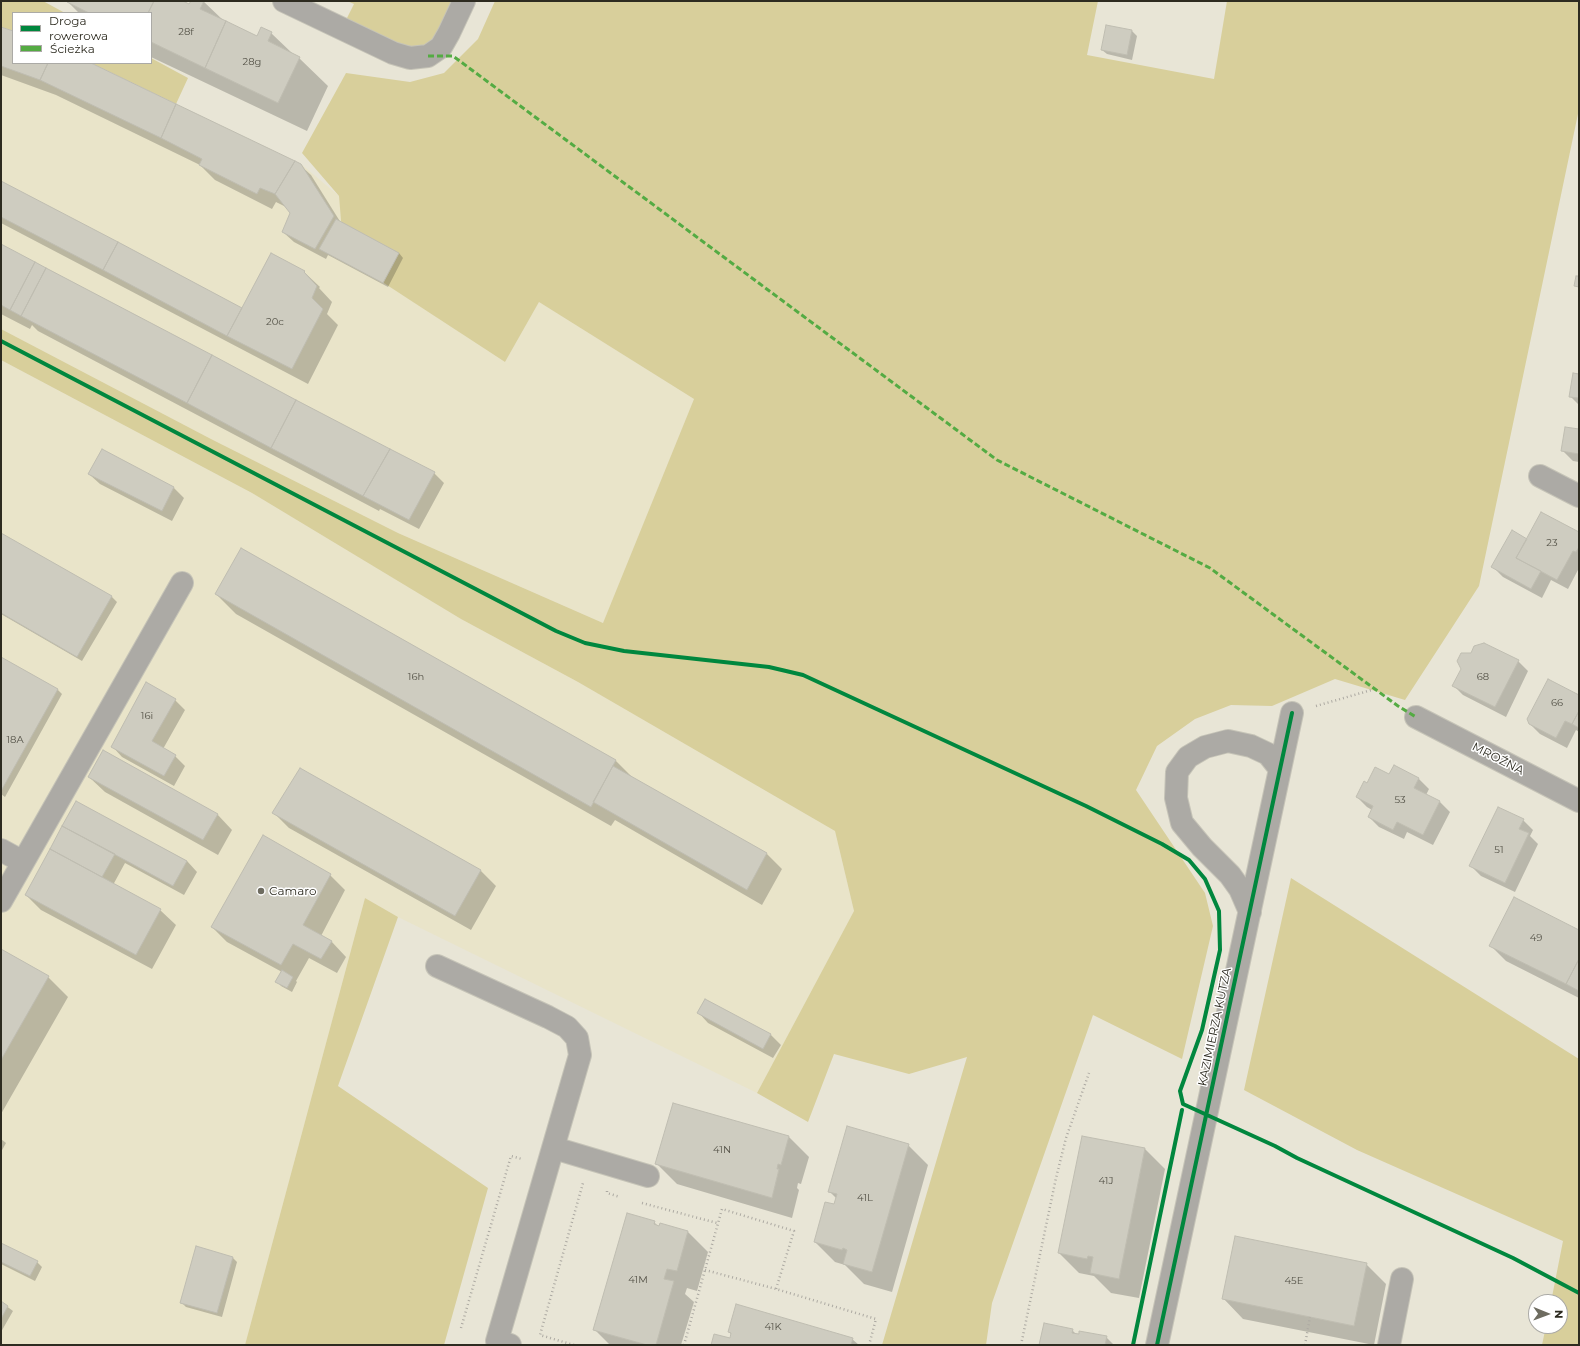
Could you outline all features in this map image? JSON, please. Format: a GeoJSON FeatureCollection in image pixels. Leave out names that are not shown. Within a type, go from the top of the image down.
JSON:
{"type":"FeatureCollection","features":[{"type":"Feature","properties":{"kind":"street"},"geometry":{"type":"LineString","coordinates":[[284,1],[393,53],[410,58],[428,56],[441,47],[450,33],[464,1]]}},
{"type":"Feature","properties":{"kind":"street"},"geometry":{"type":"LineString","coordinates":[[1540,476],[1579,496]]}},
{"type":"Feature","properties":{"kind":"street"},"geometry":{"type":"LineString","coordinates":[[1,901],[182,583]]}},
{"type":"Feature","properties":{"kind":"street","name":"KAZIMIERZA KUTZA"},"geometry":{"type":"LineString","coordinates":[[1158,1345],[1280,769],[1300,710]]}},
{"type":"Feature","properties":{"kind":"street","name":"MROŹNA"},"geometry":{"type":"LineString","coordinates":[[1416,716],[1579,801]]}},
{"type":"Feature","properties":{"kind":"street"},"geometry":{"type":"LineString","coordinates":[[1250,912],[1240,889],[1230,875],[1202,847],[1182,823],[1176,798],[1177,772],[1188,757],[1205,747],[1228,741],[1251,746],[1268,754],[1280,769]]}},
{"type":"Feature","properties":{"kind":"street"},"geometry":{"type":"LineString","coordinates":[[1,850],[23,862]]}},
{"type":"Feature","properties":{"kind":"street"},"geometry":{"type":"LineString","coordinates":[[437,966],[548,1017],[567,1027],[577,1038],[580,1055],[497,1341],[510,1345]]}},
{"type":"Feature","properties":{"kind":"street"},"geometry":{"type":"LineString","coordinates":[[551,1157],[590,1160],[648,1176]]}},
{"type":"Feature","properties":{"kind":"street"},"geometry":{"type":"LineString","coordinates":[[1389,1345],[1402,1278]]}},
{"type":"Feature","properties":{"kind":"path"},"geometry":{"type":"LineString","coordinates":[[1300,710],[1375,689]]}},
{"type":"Feature","properties":{"kind":"path"},"geometry":{"type":"LineString","coordinates":[[1021,1345],[1056,1178],[1066,1138],[1089,1073]]}},
{"type":"Feature","properties":{"kind":"path"},"geometry":{"type":"LineString","coordinates":[[461,1328],[511,1156],[551,1157]]}},
{"type":"Feature","properties":{"kind":"path"},"geometry":{"type":"LineString","coordinates":[[574,1345],[540,1335],[590,1160]]}},
{"type":"Feature","properties":{"kind":"path"},"geometry":{"type":"LineString","coordinates":[[684,1345],[722,1209],[794,1231],[776,1288]]}},
{"type":"Feature","properties":{"kind":"path"},"geometry":{"type":"LineString","coordinates":[[705,1270],[776,1288],[876,1319],[869,1345]]}},
{"type":"Feature","properties":{"kind":"path"},"geometry":{"type":"LineString","coordinates":[[1305,1345],[1310,1317]]}},
{"type":"Feature","properties":{"kind":"shaded area"},"geometry":{"type":"Polygon","coordinates":[[[1,1],[43,1],[63,12],[12,12],[12,31],[1,27],[1,1]]]}},
{"type":"Feature","properties":{"kind":"shaded area"},"geometry":{"type":"Polygon","coordinates":[[[347,1],[455,1],[443,28],[429,46],[409,49],[346,20],[354,4],[347,1]]]}},
{"type":"Feature","properties":{"kind":"shaded area"},"geometry":{"type":"Polygon","coordinates":[[[495,1],[1098,1],[1087,55],[1214,79],[1227,1],[1579,1],[1579,109],[1479,586],[1405,700],[1335,679],[1272,706],[1231,705],[1195,719],[1157,746],[1136,790],[1205,893],[1213,926],[1182,1059],[1093,1015],[992,1303],[986,1345],[882,1345],[967,1057],[909,1074],[834,1054],[808,1122],[757,1093],[854,911],[835,831],[578,682],[461,619],[252,493],[1,360],[1,329],[211,439],[398,533],[603,623],[694,399],[539,302],[505,362],[344,257],[339,196],[302,153],[346,73],[410,82],[444,73],[478,39],[495,1]]]}},
{"type":"Feature","properties":{"kind":"shaded area"},"geometry":{"type":"Polygon","coordinates":[[[1,27],[12,64],[93,64],[301,164],[339,196],[345,257],[505,362],[539,302],[694,399],[603,623],[398,533],[211,439],[1,329],[1,27]]]}},
{"type":"Feature","properties":{"kind":"shaded area"},"geometry":{"type":"Polygon","coordinates":[[[152,59],[188,78],[176,104],[93,64],[152,64],[152,59]]]}},
{"type":"Feature","properties":{"kind":"shaded area"},"geometry":{"type":"Polygon","coordinates":[[[1,360],[252,493],[461,619],[578,682],[835,831],[854,911],[757,1093],[398,917],[365,898],[245,1345],[1,1345],[1,360]]]}},
{"type":"Feature","properties":{"kind":"shaded area"},"geometry":{"type":"Polygon","coordinates":[[[1291,878],[1579,1059],[1579,1345],[1542,1345],[1544,1334],[1568,1334],[1568,1294],[1553,1294],[1563,1241],[1357,1150],[1244,1090],[1291,878]]]}},
{"type":"Feature","properties":{"kind":"shaded area"},"geometry":{"type":"Polygon","coordinates":[[[365,898],[398,917],[338,1086],[488,1188],[444,1345],[245,1345],[365,898]]]}},
{"type":"Feature","properties":{"kind":"building"},"geometry":{"type":"Polygon","coordinates":[[[154,1],[148,12],[87,12],[67,2],[154,1]]]}},
{"type":"Feature","properties":{"kind":"building"},"geometry":{"type":"Polygon","coordinates":[[[154,1],[183,1],[189,4],[191,1],[204,1],[200,9],[226,21],[205,68],[152,42],[152,12],[148,12],[154,1]]]}},
{"type":"Feature","properties":{"kind":"building"},"geometry":{"type":"Polygon","coordinates":[[[226,21],[257,36],[261,27],[272,32],[268,41],[300,57],[278,103],[205,68],[226,21]]]}},
{"type":"Feature","properties":{"kind":"building"},"geometry":{"type":"Polygon","coordinates":[[[1106,25],[1132,30],[1127,55],[1101,50],[1106,25]]]}},
{"type":"Feature","properties":{"kind":"building"},"geometry":{"type":"Polygon","coordinates":[[[1,27],[12,31],[12,64],[48,64],[40,80],[1,66],[1,27]]]}},
{"type":"Feature","properties":{"kind":"building"},"geometry":{"type":"Polygon","coordinates":[[[48,64],[93,64],[176,104],[161,138],[40,80],[48,64]]]}},
{"type":"Feature","properties":{"kind":"building"},"geometry":{"type":"Polygon","coordinates":[[[176,104],[295,161],[275,194],[260,188],[257,194],[199,165],[202,159],[161,138],[176,104]]]}},
{"type":"Feature","properties":{"kind":"building"},"geometry":{"type":"Polygon","coordinates":[[[295,161],[301,164],[334,216],[315,249],[282,232],[290,213],[275,194],[295,161]]]}},
{"type":"Feature","properties":{"kind":"building"},"geometry":{"type":"Polygon","coordinates":[[[1,181],[118,242],[103,270],[1,217],[1,181]]]}},
{"type":"Feature","properties":{"kind":"building"},"geometry":{"type":"Polygon","coordinates":[[[336,219],[399,253],[383,283],[319,249],[336,219]]]}},
{"type":"Feature","properties":{"kind":"building"},"geometry":{"type":"Polygon","coordinates":[[[118,242],[242,308],[227,336],[103,270],[118,242]]]}},
{"type":"Feature","properties":{"kind":"building"},"geometry":{"type":"Polygon","coordinates":[[[1,244],[35,262],[10,310],[1,305],[1,244]]]}},
{"type":"Feature","properties":{"kind":"building"},"geometry":{"type":"Polygon","coordinates":[[[271,253],[305,271],[304,272],[317,286],[312,298],[323,309],[292,369],[227,336],[271,253]]]}},
{"type":"Feature","properties":{"kind":"building"},"geometry":{"type":"Polygon","coordinates":[[[35,262],[46,268],[21,316],[10,310],[35,262]]]}},
{"type":"Feature","properties":{"kind":"building"},"geometry":{"type":"Polygon","coordinates":[[[46,268],[212,355],[187,403],[21,316],[46,268]]]}},
{"type":"Feature","properties":{"kind":"building"},"geometry":{"type":"Polygon","coordinates":[[[1576,276],[1579,276],[1579,287],[1574,286],[1576,276]]]}},
{"type":"Feature","properties":{"kind":"building"},"geometry":{"type":"Polygon","coordinates":[[[212,355],[296,400],[271,448],[187,403],[212,355]]]}},
{"type":"Feature","properties":{"kind":"building"},"geometry":{"type":"Polygon","coordinates":[[[1573,373],[1579,374],[1579,398],[1569,397],[1573,373]]]}},
{"type":"Feature","properties":{"kind":"building"},"geometry":{"type":"Polygon","coordinates":[[[296,400],[390,449],[363,496],[271,448],[296,400]]]}},
{"type":"Feature","properties":{"kind":"building"},"geometry":{"type":"Polygon","coordinates":[[[1565,427],[1579,429],[1579,454],[1561,451],[1565,427]]]}},
{"type":"Feature","properties":{"kind":"building"},"geometry":{"type":"Polygon","coordinates":[[[102,449],[174,487],[162,511],[88,474],[102,449]]]}},
{"type":"Feature","properties":{"kind":"building"},"geometry":{"type":"Polygon","coordinates":[[[390,449],[435,472],[409,520],[363,496],[390,449]]]}},
{"type":"Feature","properties":{"kind":"building"},"geometry":{"type":"Polygon","coordinates":[[[1541,512],[1579,532],[1579,547],[1576,552],[1573,551],[1557,580],[1516,558],[1541,512]]]}},
{"type":"Feature","properties":{"kind":"building"},"geometry":{"type":"Polygon","coordinates":[[[1512,530],[1527,539],[1516,558],[1541,571],[1531,589],[1491,567],[1512,530]]]}},
{"type":"Feature","properties":{"kind":"building"},"geometry":{"type":"Polygon","coordinates":[[[1,533],[112,596],[77,657],[1,613],[1,533]]]}},
{"type":"Feature","properties":{"kind":"building"},"geometry":{"type":"Polygon","coordinates":[[[241,548],[616,760],[591,807],[215,594],[241,548]]]}},
{"type":"Feature","properties":{"kind":"building"},"geometry":{"type":"Polygon","coordinates":[[[1484,643],[1519,660],[1495,707],[1452,686],[1461,669],[1457,661],[1461,653],[1471,653],[1474,646],[1484,643]]]}},
{"type":"Feature","properties":{"kind":"building"},"geometry":{"type":"Polygon","coordinates":[[[1,657],[58,689],[1,791],[1,657]]]}},
{"type":"Feature","properties":{"kind":"building"},"geometry":{"type":"Polygon","coordinates":[[[1548,679],[1579,695],[1579,711],[1572,724],[1565,721],[1556,738],[1529,724],[1527,719],[1548,679]]]}},
{"type":"Feature","properties":{"kind":"building"},"geometry":{"type":"Polygon","coordinates":[[[146,682],[176,699],[152,741],[176,755],[164,776],[111,747],[146,682]]]}},
{"type":"Feature","properties":{"kind":"building"},"geometry":{"type":"Polygon","coordinates":[[[1579,711],[1579,728],[1572,724],[1579,711]]]}},
{"type":"Feature","properties":{"kind":"building"},"geometry":{"type":"Polygon","coordinates":[[[103,750],[218,814],[203,840],[88,777],[103,750]]]}},
{"type":"Feature","properties":{"kind":"building"},"geometry":{"type":"Polygon","coordinates":[[[1394,765],[1419,778],[1414,788],[1440,801],[1423,835],[1397,822],[1393,830],[1368,817],[1373,806],[1356,797],[1364,781],[1367,783],[1375,767],[1389,774],[1394,765]]]}},
{"type":"Feature","properties":{"kind":"building"},"geometry":{"type":"Polygon","coordinates":[[[613,766],[767,853],[747,890],[593,802],[613,766]]]}},
{"type":"Feature","properties":{"kind":"building"},"geometry":{"type":"Polygon","coordinates":[[[300,768],[481,870],[455,916],[272,813],[300,768]]]}},
{"type":"Feature","properties":{"kind":"building"},"geometry":{"type":"Polygon","coordinates":[[[76,801],[187,861],[173,886],[62,826],[76,801]]]}},
{"type":"Feature","properties":{"kind":"building"},"geometry":{"type":"Polygon","coordinates":[[[1498,807],[1524,819],[1519,829],[1529,833],[1505,883],[1469,866],[1498,807]]]}},
{"type":"Feature","properties":{"kind":"building"},"geometry":{"type":"Polygon","coordinates":[[[62,826],[115,854],[102,877],[50,849],[62,826]]]}},
{"type":"Feature","properties":{"kind":"building"},"geometry":{"type":"Polygon","coordinates":[[[263,835],[331,874],[303,925],[332,941],[321,959],[293,944],[281,965],[211,927],[263,835]]]}},
{"type":"Feature","properties":{"kind":"building"},"geometry":{"type":"Polygon","coordinates":[[[50,849],[161,909],[136,955],[25,895],[50,849]]]}},
{"type":"Feature","properties":{"kind":"building"},"geometry":{"type":"Polygon","coordinates":[[[1514,897],[1579,930],[1579,959],[1566,984],[1489,946],[1514,897]]]}},
{"type":"Feature","properties":{"kind":"building"},"geometry":{"type":"Polygon","coordinates":[[[1,949],[49,976],[1,1060],[1,949]]]}},
{"type":"Feature","properties":{"kind":"building"},"geometry":{"type":"Polygon","coordinates":[[[1579,959],[1579,991],[1566,984],[1579,959]]]}},
{"type":"Feature","properties":{"kind":"building"},"geometry":{"type":"Polygon","coordinates":[[[282,970],[293,977],[287,988],[275,982],[282,970]]]}},
{"type":"Feature","properties":{"kind":"building"},"geometry":{"type":"Polygon","coordinates":[[[705,999],[771,1034],[763,1049],[697,1013],[705,999]]]}},
{"type":"Feature","properties":{"kind":"building"},"geometry":{"type":"Polygon","coordinates":[[[673,1103],[789,1136],[781,1165],[778,1164],[777,1169],[779,1169],[772,1198],[655,1164],[673,1103]]]}},
{"type":"Feature","properties":{"kind":"building"},"geometry":{"type":"Polygon","coordinates":[[[847,1126],[909,1144],[872,1272],[843,1264],[847,1250],[814,1242],[825,1202],[834,1204],[837,1194],[828,1192],[847,1126]]]}},
{"type":"Feature","properties":{"kind":"building"},"geometry":{"type":"Polygon","coordinates":[[[1082,1136],[1145,1148],[1119,1279],[1090,1273],[1093,1257],[1088,1256],[1087,1259],[1058,1253],[1082,1136]]]}},
{"type":"Feature","properties":{"kind":"building"},"geometry":{"type":"Polygon","coordinates":[[[627,1213],[655,1221],[654,1224],[659,1226],[660,1223],[688,1231],[677,1271],[667,1269],[664,1279],[674,1281],[656,1345],[647,1345],[593,1330],[627,1213]]]}},
{"type":"Feature","properties":{"kind":"building"},"geometry":{"type":"Polygon","coordinates":[[[1235,1236],[1367,1263],[1354,1326],[1222,1299],[1235,1236]]]}},
{"type":"Feature","properties":{"kind":"building"},"geometry":{"type":"Polygon","coordinates":[[[1,1243],[38,1261],[30,1276],[1,1262],[1,1243]]]}},
{"type":"Feature","properties":{"kind":"building"},"geometry":{"type":"Polygon","coordinates":[[[196,1246],[233,1257],[217,1313],[180,1303],[196,1246]]]}},
{"type":"Feature","properties":{"kind":"building"},"geometry":{"type":"Polygon","coordinates":[[[1,1301],[8,1306],[1,1319],[1,1301]]]}},
{"type":"Feature","properties":{"kind":"building"},"geometry":{"type":"Polygon","coordinates":[[[736,1304],[853,1338],[851,1345],[711,1345],[714,1334],[730,1338],[731,1333],[728,1332],[736,1304]]]}},
{"type":"Feature","properties":{"kind":"building"},"geometry":{"type":"Polygon","coordinates":[[[1044,1323],[1073,1329],[1072,1333],[1079,1334],[1079,1331],[1107,1336],[1105,1345],[1039,1345],[1044,1323]]]}},
{"type":"Feature","properties":{"kind":"marked path"},"geometry":{"type":"LineString","coordinates":[[428,56],[453,56],[997,460],[1210,568],[1398,706],[1416,717]]}},
{"type":"Feature","properties":{"kind":"cycle path"},"geometry":{"type":"LineString","coordinates":[[1,341],[556,631],[585,643],[624,651],[769,667],[803,675],[1086,806],[1162,844],[1189,860],[1205,879],[1219,911],[1220,950],[1202,1030],[1180,1091],[1183,1104],[1513,1258],[1579,1293]]}},
{"type":"Feature","properties":{"kind":"cycle path"},"geometry":{"type":"LineString","coordinates":[[1157,1345],[1292,713]]}},
{"type":"Feature","properties":{"kind":"cycle path"},"geometry":{"type":"LineString","coordinates":[[1133,1345],[1182,1110]]}},
{"type":"Feature","properties":{"kind":"place","name":"Camaro"},"geometry":{"type":"Point","coordinates":[261,891]}}]}
